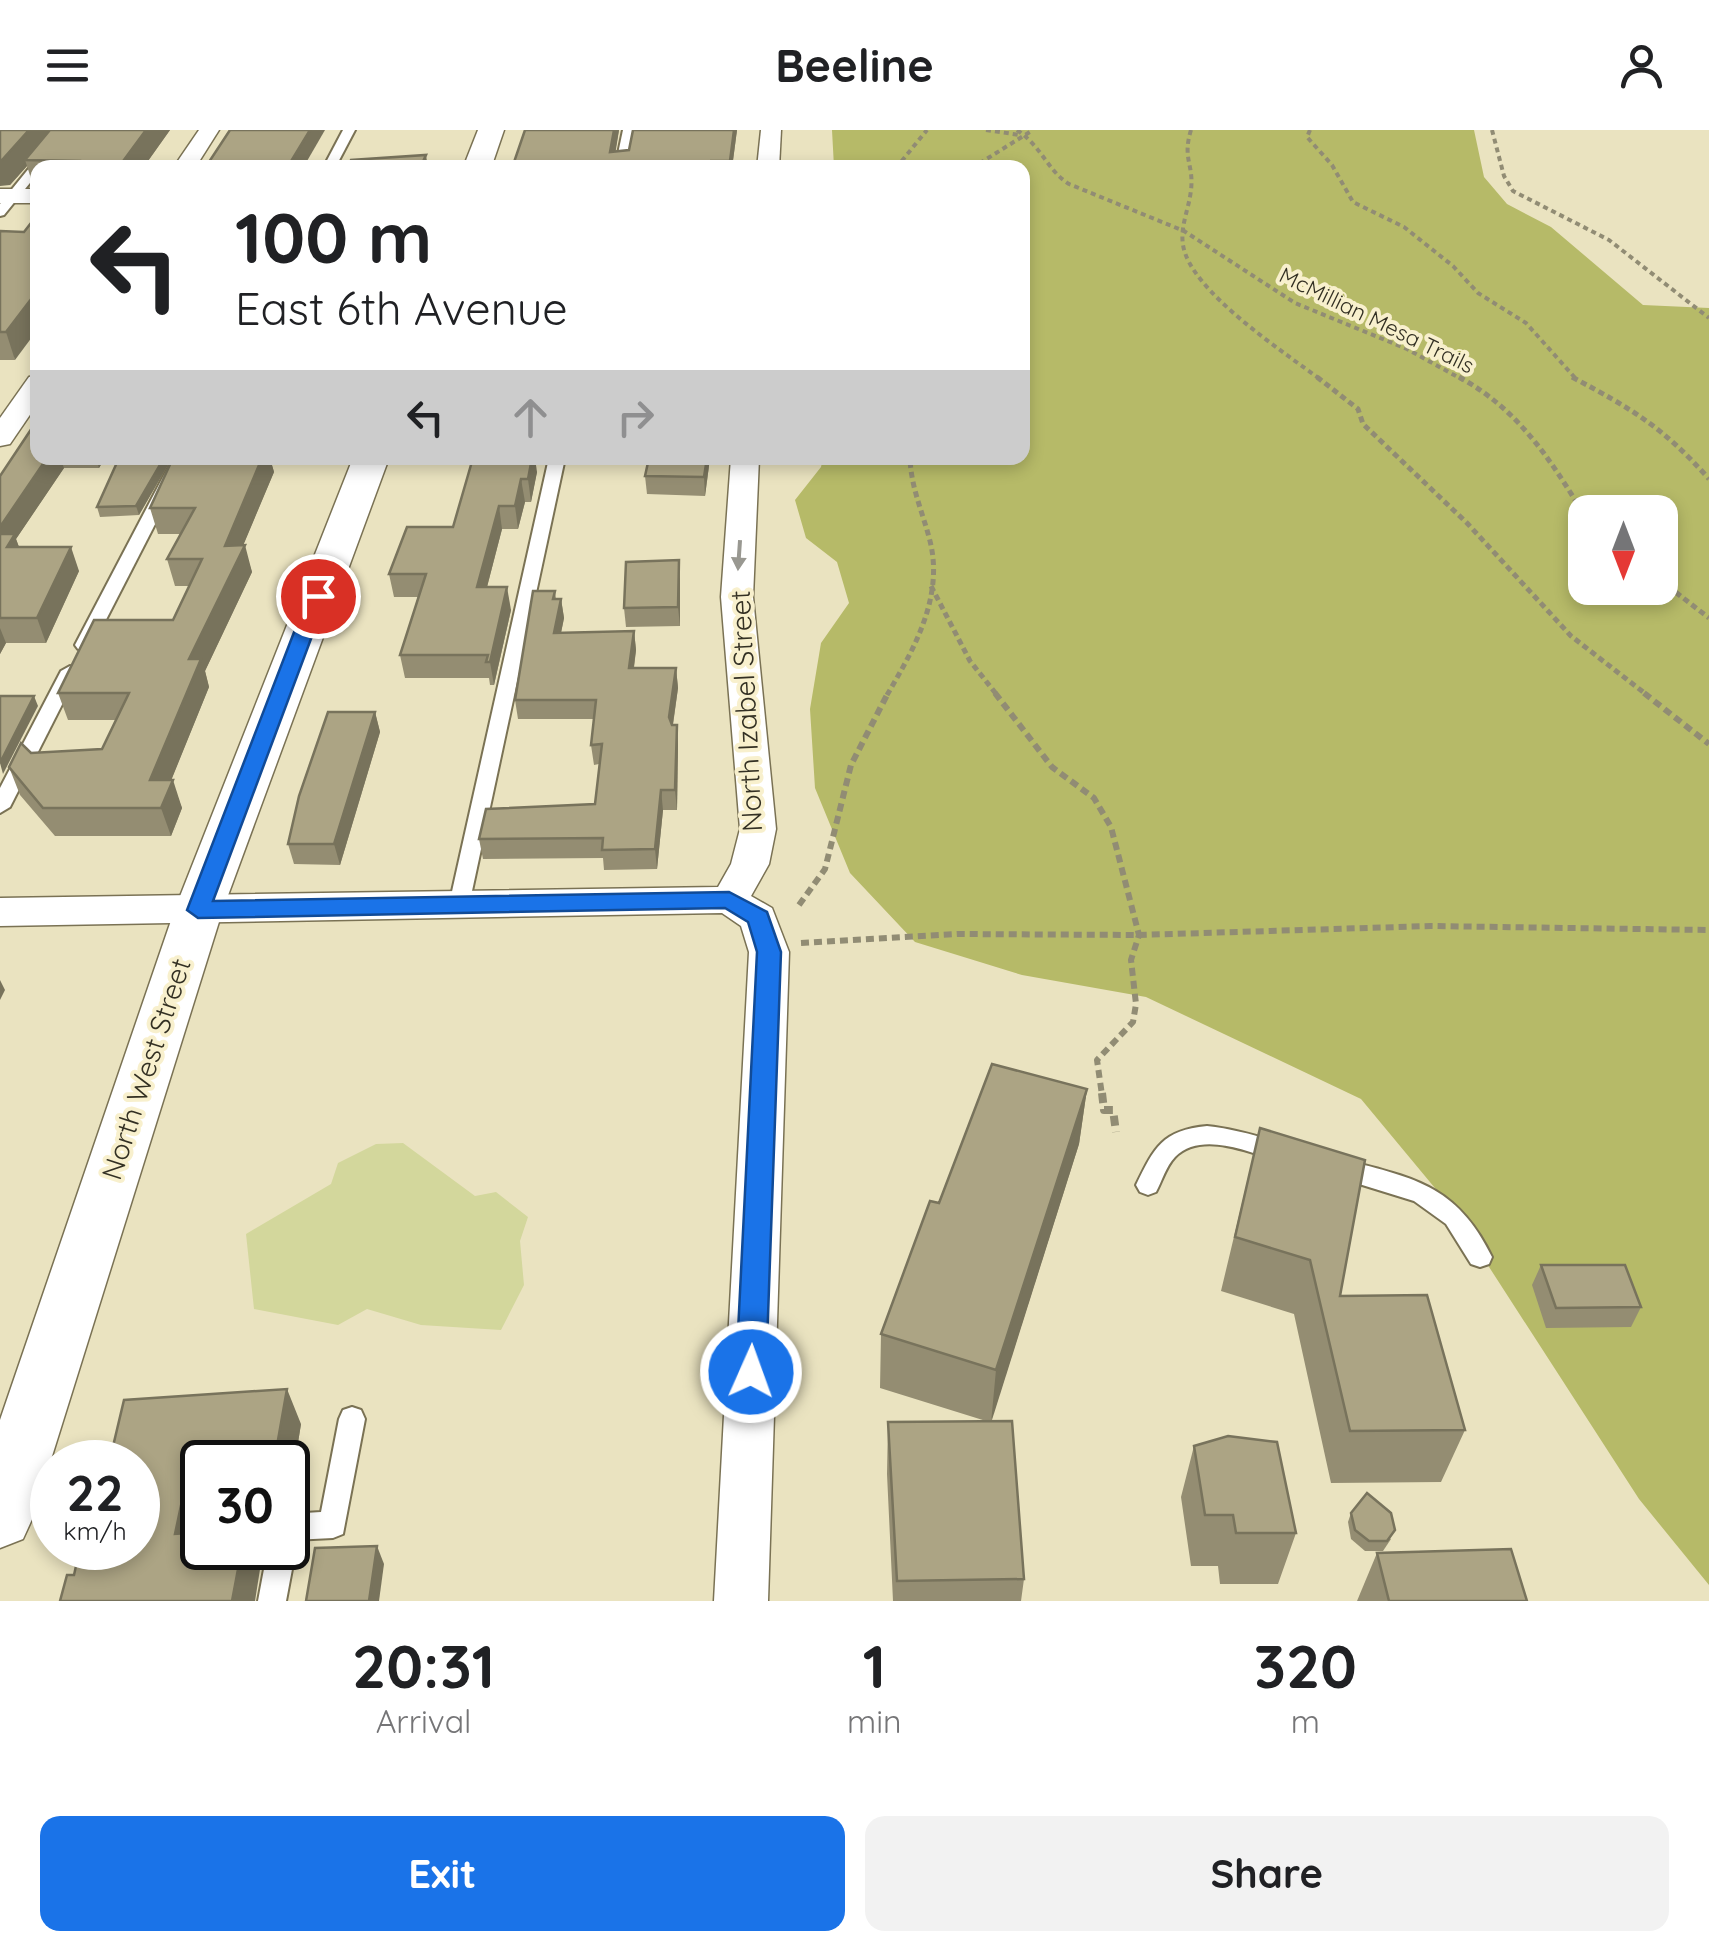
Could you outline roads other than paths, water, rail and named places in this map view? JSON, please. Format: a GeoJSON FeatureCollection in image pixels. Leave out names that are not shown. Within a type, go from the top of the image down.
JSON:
{"type":"FeatureCollection","features":[{"type":"Feature","properties":{"kind":"street"},"geometry":{"type":"LineString","coordinates":[[189,160],[209,130]]}},
{"type":"Feature","properties":{"kind":"street"},"geometry":{"type":"LineString","coordinates":[[480,160],[491,130]]}},
{"type":"Feature","properties":{"kind":"street"},"geometry":{"type":"LineString","coordinates":[[769,160],[771,130]]}},
{"type":"Feature","properties":{"kind":"street"},"geometry":{"type":"LineString","coordinates":[[4,201],[30,197]]}},
{"type":"Feature","properties":{"kind":"street"},"geometry":{"type":"LineString","coordinates":[[0,438],[25,397]]}},
{"type":"Feature","properties":{"kind":"street","name":"North West Street"},"geometry":{"type":"LineString","coordinates":[[0,1516],[198,910],[368,465]]}},
{"type":"Feature","properties":{"kind":"street","name":"North Izabel Street"},"geometry":{"type":"LineString","coordinates":[[729,900],[750,864],[758,829],[736,597],[745,465]]}},
{"type":"Feature","properties":{"kind":"street"},"geometry":{"type":"LineString","coordinates":[[0,912],[729,900],[758,918],[769,952],[742,1601]]}},
{"type":"Feature","properties":{"kind":"lane"},"geometry":{"type":"LineString","coordinates":[[40,160],[66,130]]}},
{"type":"Feature","properties":{"kind":"lane"},"geometry":{"type":"LineString","coordinates":[[333,160],[349,130]]}},
{"type":"Feature","properties":{"kind":"lane"},"geometry":{"type":"LineString","coordinates":[[623,160],[629,130]]}},
{"type":"Feature","properties":{"kind":"lane"},"geometry":{"type":"LineString","coordinates":[[4,201],[30,171]]}},
{"type":"Feature","properties":{"kind":"lane"},"geometry":{"type":"LineString","coordinates":[[0,806],[177,465]]}},
{"type":"Feature","properties":{"kind":"lane"},"geometry":{"type":"LineString","coordinates":[[459,904],[555,465]]}},
{"type":"Feature","properties":{"kind":"lane"},"geometry":{"type":"LineString","coordinates":[[1148,1185],[1168,1149],[1192,1136],[1217,1136],[1403,1185],[1441,1201],[1466,1226],[1480,1257]]}},
{"type":"Feature","properties":{"kind":"lane"},"geometry":{"type":"LineString","coordinates":[[310,1526],[334,1524],[352,1420]]}},
{"type":"Feature","properties":{"kind":"lane"},"geometry":{"type":"LineString","coordinates":[[272,1601],[278,1570]]}}]}
